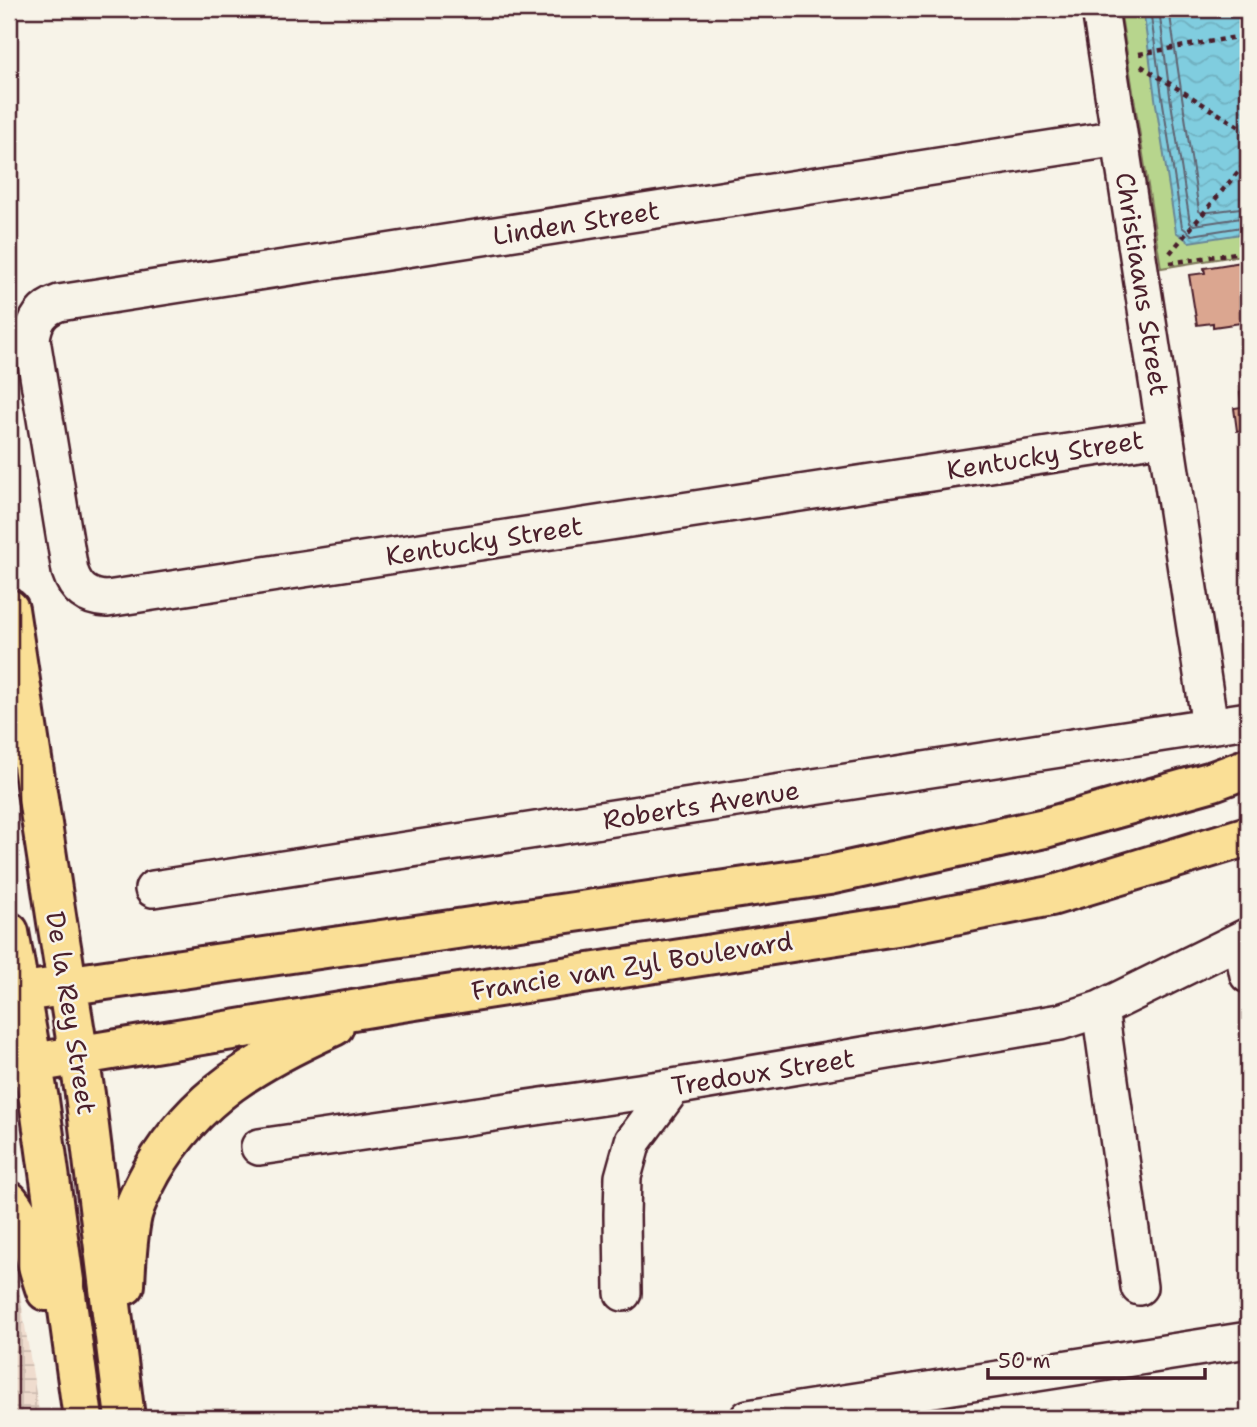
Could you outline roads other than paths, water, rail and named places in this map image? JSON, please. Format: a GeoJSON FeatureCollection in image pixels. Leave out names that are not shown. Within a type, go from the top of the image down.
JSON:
{"type":"FeatureCollection","features":[{"type":"Feature","properties":{"kind":"main road","name":"De la Rey Street"},"geometry":{"type":"LineString","coordinates":[[9,609],[85,1094],[125,1418]]}},
{"type":"Feature","properties":{"kind":"main road"},"geometry":{"type":"LineString","coordinates":[[14,993],[828,875],[1045,828],[1213,781],[1248,768]]}},
{"type":"Feature","properties":{"kind":"main road","name":"Francie van Zyl Boulevard"},"geometry":{"type":"LineString","coordinates":[[21,1065],[395,1003],[902,925],[1051,896],[1248,836]]}},
{"type":"Feature","properties":{"kind":"main road","name":"De la Rey Street"},"geometry":{"type":"LineString","coordinates":[[9,932],[21,1065],[80,1400]]}},
{"type":"Feature","properties":{"kind":"main road"},"geometry":{"type":"LineString","coordinates":[[121,1377],[126,1260],[132,1214],[167,1146],[197,1112],[231,1082],[286,1048],[348,1020],[395,1003]]}},
{"type":"Feature","properties":{"kind":"main road"},"geometry":{"type":"LineString","coordinates":[[9,1201],[19,1214],[32,1245],[80,1400]]}},
{"type":"Feature","properties":{"kind":"street","name":"Christiaans Street"},"geometry":{"type":"LineString","coordinates":[[1100,9],[1210,726]]}},
{"type":"Feature","properties":{"kind":"street","name":"Linden Street"},"geometry":{"type":"LineString","coordinates":[[38,318],[43,311],[59,303],[1119,138]]}},
{"type":"Feature","properties":{"kind":"street","name":"Kentucky Street"},"geometry":{"type":"LineString","coordinates":[[38,318],[32,339],[70,571],[77,586],[90,596],[107,599],[1166,437]]}},
{"type":"Feature","properties":{"kind":"street","name":"Roberts Avenue"},"geometry":{"type":"LineString","coordinates":[[153,889],[1248,720]]}},
{"type":"Feature","properties":{"kind":"street"},"geometry":{"type":"LineString","coordinates":[[1245,938],[1248,975]]}},
{"type":"Feature","properties":{"kind":"street","name":"Tredoux Street"},"geometry":{"type":"LineString","coordinates":[[260,1147],[673,1087],[1060,1022],[1100,1009],[1245,938]]}},
{"type":"Feature","properties":{"kind":"street"},"geometry":{"type":"LineString","coordinates":[[1100,1009],[1139,1287]]}},
{"type":"Feature","properties":{"kind":"street"},"geometry":{"type":"LineString","coordinates":[[623,1293],[623,1177],[633,1141],[673,1087]]}},
{"type":"Feature","properties":{"kind":"street"},"geometry":{"type":"LineString","coordinates":[[748,1418],[1248,1340]]}},
{"type":"Feature","properties":{"kind":"water"},"geometry":{"type":"Polygon","coordinates":[[[1143,9],[1248,9],[1248,233],[1189,242],[1176,232],[1143,9]]]}}]}
